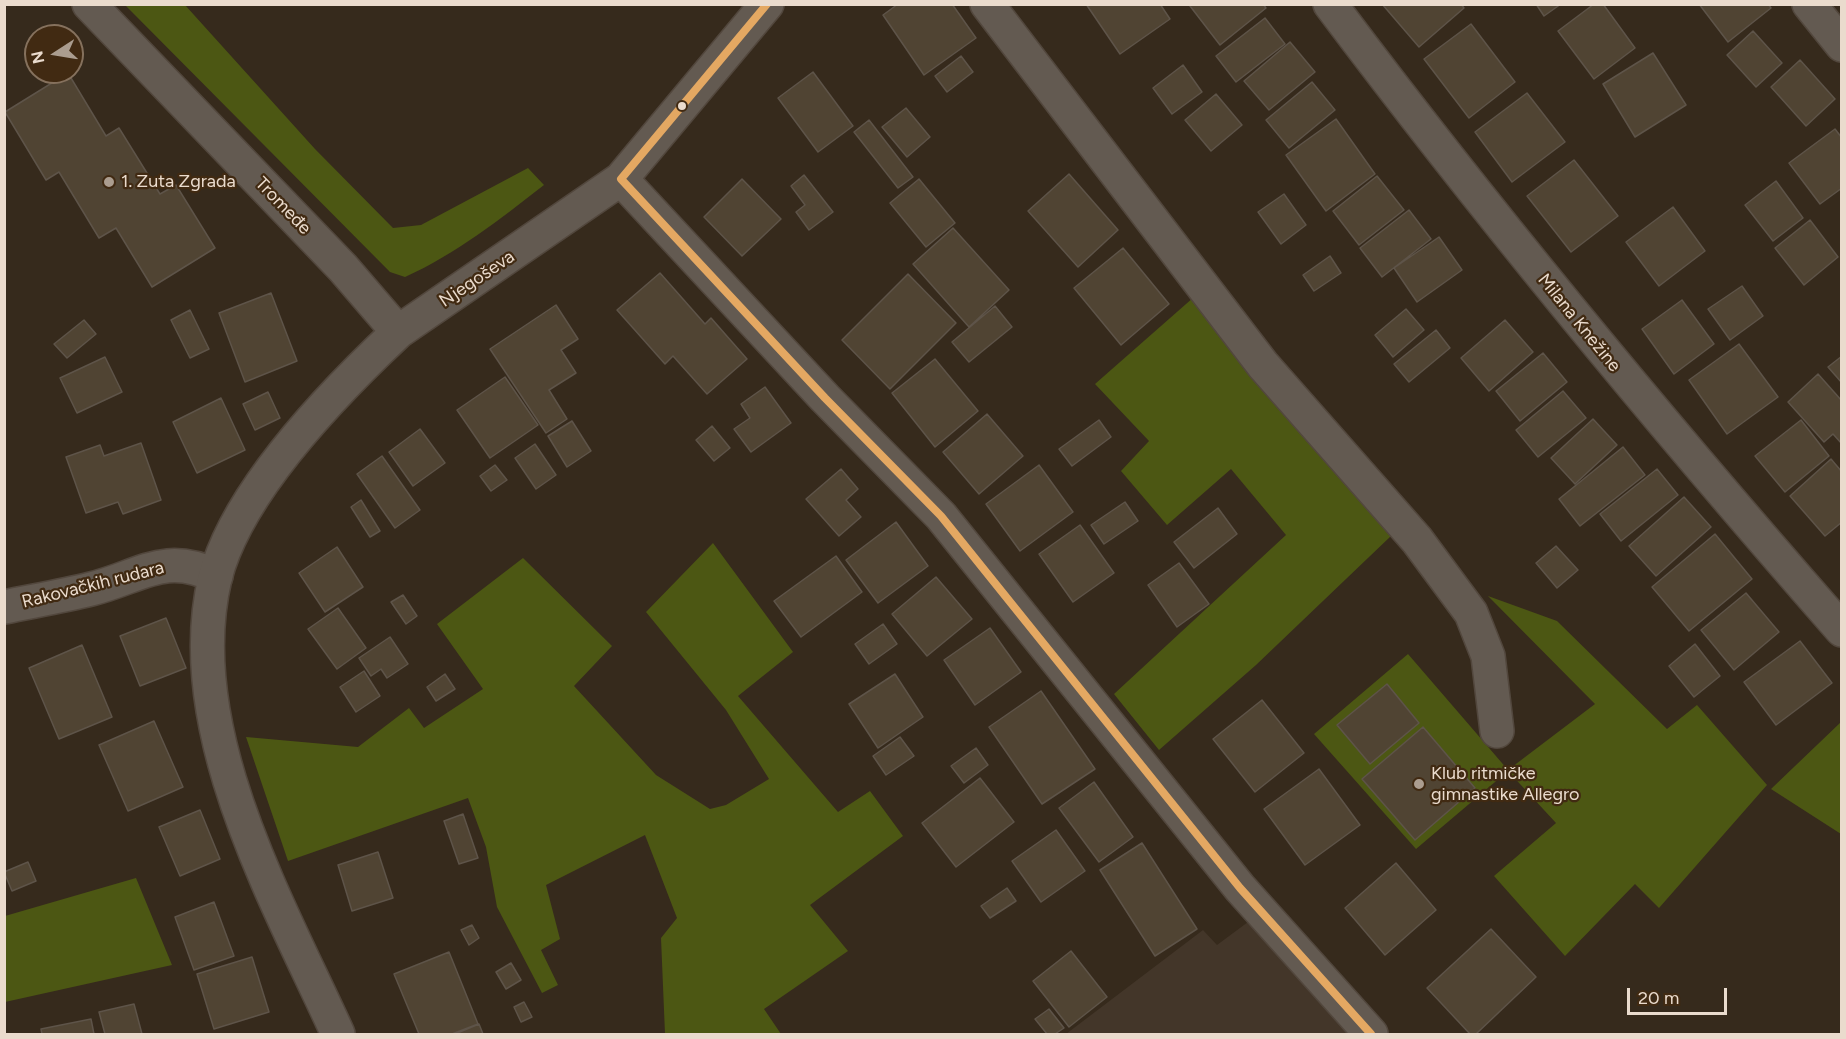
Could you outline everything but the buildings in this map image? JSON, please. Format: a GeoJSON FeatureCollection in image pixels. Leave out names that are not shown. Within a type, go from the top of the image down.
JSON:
{"type":"FeatureCollection","features":[{"type":"Feature","properties":{"kind":"street","name":"Tromeđe"},"geometry":{"type":"LineString","coordinates":[[89,4],[343,268],[398,332]]}},
{"type":"Feature","properties":{"kind":"street","name":"Njegoševa"},"geometry":{"type":"LineString","coordinates":[[338,1035],[266,876],[221,750],[207,675],[206,635],[216,576],[236,528],[256,493],[309,424],[398,332],[621,179],[767,4]]}},
{"type":"Feature","properties":{"kind":"street"},"geometry":{"type":"LineString","coordinates":[[987,4],[1256,356],[1416,540],[1471,613],[1488,656],[1497,731]]}},
{"type":"Feature","properties":{"kind":"street","name":"Milana Knežine"},"geometry":{"type":"LineString","coordinates":[[1330,4],[1430,138],[1605,355],[1842,630]]}},
{"type":"Feature","properties":{"kind":"street"},"geometry":{"type":"LineString","coordinates":[[1809,4],[1842,45]]}},
{"type":"Feature","properties":{"kind":"street"},"geometry":{"type":"LineString","coordinates":[[621,179],[825,398],[941,516],[1240,888],[1371,1035]]}},
{"type":"Feature","properties":{"kind":"street","name":"Rakovačkih rudara"},"geometry":{"type":"LineString","coordinates":[[4,607],[93,588],[158,566],[184,564],[216,576]]}},
{"type":"Feature","properties":{"kind":"shaded area"},"geometry":{"type":"Polygon","coordinates":[[[1248,922],[1260,929],[1354,1034],[1066,1034],[1203,930],[1217,945],[1248,922]]]}},
{"type":"Feature","properties":{"kind":"green space"},"geometry":{"type":"Polygon","coordinates":[[[125,5],[185,5],[315,149],[393,228],[421,225],[528,168],[544,185],[494,223],[442,258],[405,277],[390,272],[125,5]]]}},
{"type":"Feature","properties":{"kind":"green space"},"geometry":{"type":"Polygon","coordinates":[[[1194,297],[1391,536],[1256,665],[1159,750],[1114,694],[1286,535],[1231,469],[1167,525],[1121,471],[1149,441],[1095,384],[1194,297]]]}},
{"type":"Feature","properties":{"kind":"green space"},"geometry":{"type":"Polygon","coordinates":[[[713,543],[793,652],[738,696],[838,812],[870,791],[903,836],[810,905],[848,951],[764,1009],[781,1034],[665,1034],[661,938],[677,918],[645,835],[546,885],[560,939],[541,950],[558,985],[542,993],[497,907],[486,847],[468,798],[288,861],[246,737],[358,747],[409,708],[424,728],[483,689],[437,624],[523,558],[612,646],[574,686],[656,775],[710,809],[726,805],[769,779],[726,710],[646,612],[713,543]]]}},
{"type":"Feature","properties":{"kind":"green space"},"geometry":{"type":"Polygon","coordinates":[[[1488,596],[1557,621],[1667,729],[1697,705],[1767,785],[1659,908],[1635,884],[1565,956],[1494,876],[1556,823],[1508,771],[1416,849],[1314,734],[1408,654],[1508,770],[1595,704],[1488,596]]]}},
{"type":"Feature","properties":{"kind":"green space"},"geometry":{"type":"Polygon","coordinates":[[[1841,722],[1841,834],[1771,789],[1841,722]]]}},
{"type":"Feature","properties":{"kind":"green space"},"geometry":{"type":"Polygon","coordinates":[[[136,878],[172,965],[5,1002],[5,916],[136,878]]]}},
{"type":"Feature","properties":{"kind":"transit line"},"geometry":{"type":"LineString","coordinates":[[767,4],[621,179],[825,398],[941,516],[1240,888],[1371,1034]]}},
{"type":"Feature","properties":{"kind":"place","name":"1. Zuta Zgrada"},"geometry":{"type":"Point","coordinates":[109,182]}},
{"type":"Feature","properties":{"kind":"place","name":"Klub ritmičke gimnastike Allegro"},"geometry":{"type":"Point","coordinates":[1419,784]}}]}
